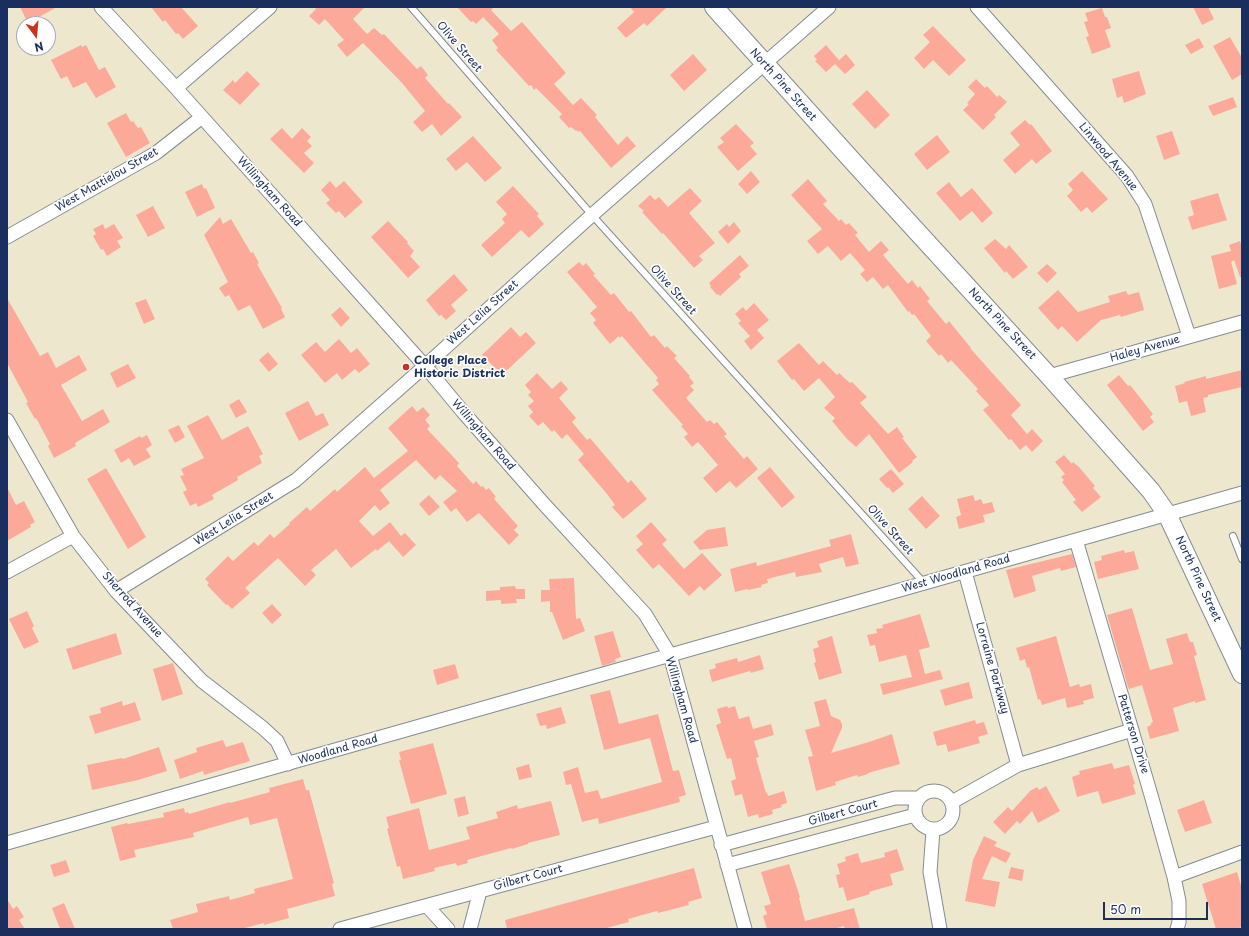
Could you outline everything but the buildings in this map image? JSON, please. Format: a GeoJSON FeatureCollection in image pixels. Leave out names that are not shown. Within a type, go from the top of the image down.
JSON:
{"type":"FeatureCollection","features":[{"type":"Feature","properties":{"kind":"main road","name":"North Pine Street"},"geometry":{"type":"LineString","coordinates":[[714,7],[764,64],[1049,376],[1151,491],[1167,514],[1242,674]]}},
{"type":"Feature","properties":{"kind":"street","name":"Willingham Road"},"geometry":{"type":"LineString","coordinates":[[101,7],[176,88],[425,366],[463,412],[543,503],[645,614],[670,655],[745,929]]}},
{"type":"Feature","properties":{"kind":"street"},"geometry":{"type":"LineString","coordinates":[[176,88],[270,7]]}},
{"type":"Feature","properties":{"kind":"street","name":"West Lelia Street"},"geometry":{"type":"LineString","coordinates":[[116,591],[296,480],[592,215],[829,7]]}},
{"type":"Feature","properties":{"kind":"street","name":"Linwood Avenue"},"geometry":{"type":"LineString","coordinates":[[977,7],[1127,176],[1145,204],[1189,336]]}},
{"type":"Feature","properties":{"kind":"street","name":"West Mattielou Street"},"geometry":{"type":"LineString","coordinates":[[7,237],[156,153],[202,118]]}},
{"type":"Feature","properties":{"kind":"street","name":"Haley Avenue"},"geometry":{"type":"LineString","coordinates":[[1049,376],[1242,322]]}},
{"type":"Feature","properties":{"kind":"street","name":"Sherrod Avenue"},"geometry":{"type":"LineString","coordinates":[[7,420],[73,536],[116,591],[202,681],[263,728],[277,741],[288,764]]}},
{"type":"Feature","properties":{"kind":"street","name":"West Woodland Road"},"geometry":{"type":"LineString","coordinates":[[670,655],[1242,493]]}},
{"type":"Feature","properties":{"kind":"street"},"geometry":{"type":"LineString","coordinates":[[7,572],[73,536]]}},
{"type":"Feature","properties":{"kind":"street","name":"Patterson Drive"},"geometry":{"type":"LineString","coordinates":[[1076,540],[1174,877],[1179,901],[1179,922],[1177,929]]}},
{"type":"Feature","properties":{"kind":"street","name":"Lorraine Parkway"},"geometry":{"type":"LineString","coordinates":[[965,572],[1018,765]]}},
{"type":"Feature","properties":{"kind":"street","name":"Woodland Road"},"geometry":{"type":"LineString","coordinates":[[7,843],[670,655]]}},
{"type":"Feature","properties":{"kind":"street"},"geometry":{"type":"LineString","coordinates":[[952,802],[1018,765],[1132,730]]}},
{"type":"Feature","properties":{"kind":"street"},"geometry":{"type":"LineString","coordinates":[[936,791],[943,793],[952,802],[953,815],[950,821],[940,829],[927,829],[917,821],[914,809],[919,798],[924,793],[936,791]]}},
{"type":"Feature","properties":{"kind":"street","name":"Gilbert Court"},"geometry":{"type":"LineString","coordinates":[[721,845],[896,798],[919,798]]}},
{"type":"Feature","properties":{"kind":"street","name":"Gilbert Court"},"geometry":{"type":"LineString","coordinates":[[727,865],[915,815]]}},
{"type":"Feature","properties":{"kind":"street"},"geometry":{"type":"LineString","coordinates":[[814,821],[820,841]]}},
{"type":"Feature","properties":{"kind":"street","name":"Gilbert Court"},"geometry":{"type":"LineString","coordinates":[[340,929],[716,827]]}},
{"type":"Feature","properties":{"kind":"street"},"geometry":{"type":"LineString","coordinates":[[934,830],[930,872],[940,929]]}},
{"type":"Feature","properties":{"kind":"street"},"geometry":{"type":"LineString","coordinates":[[1174,877],[1242,852]]}},
{"type":"Feature","properties":{"kind":"street"},"geometry":{"type":"LineString","coordinates":[[470,929],[480,891]]}},
{"type":"Feature","properties":{"kind":"street"},"geometry":{"type":"LineString","coordinates":[[427,906],[448,929]]}},
{"type":"Feature","properties":{"kind":"lane","name":"Olive Street"},"geometry":{"type":"LineString","coordinates":[[411,7],[592,215],[924,583]]}},
{"type":"Feature","properties":{"kind":"lane"},"geometry":{"type":"LineString","coordinates":[[1233,536],[1242,559]]}},
{"type":"Feature","properties":{"kind":"place","name":"College Place Historic District"},"geometry":{"type":"Point","coordinates":[406,367]}}]}
